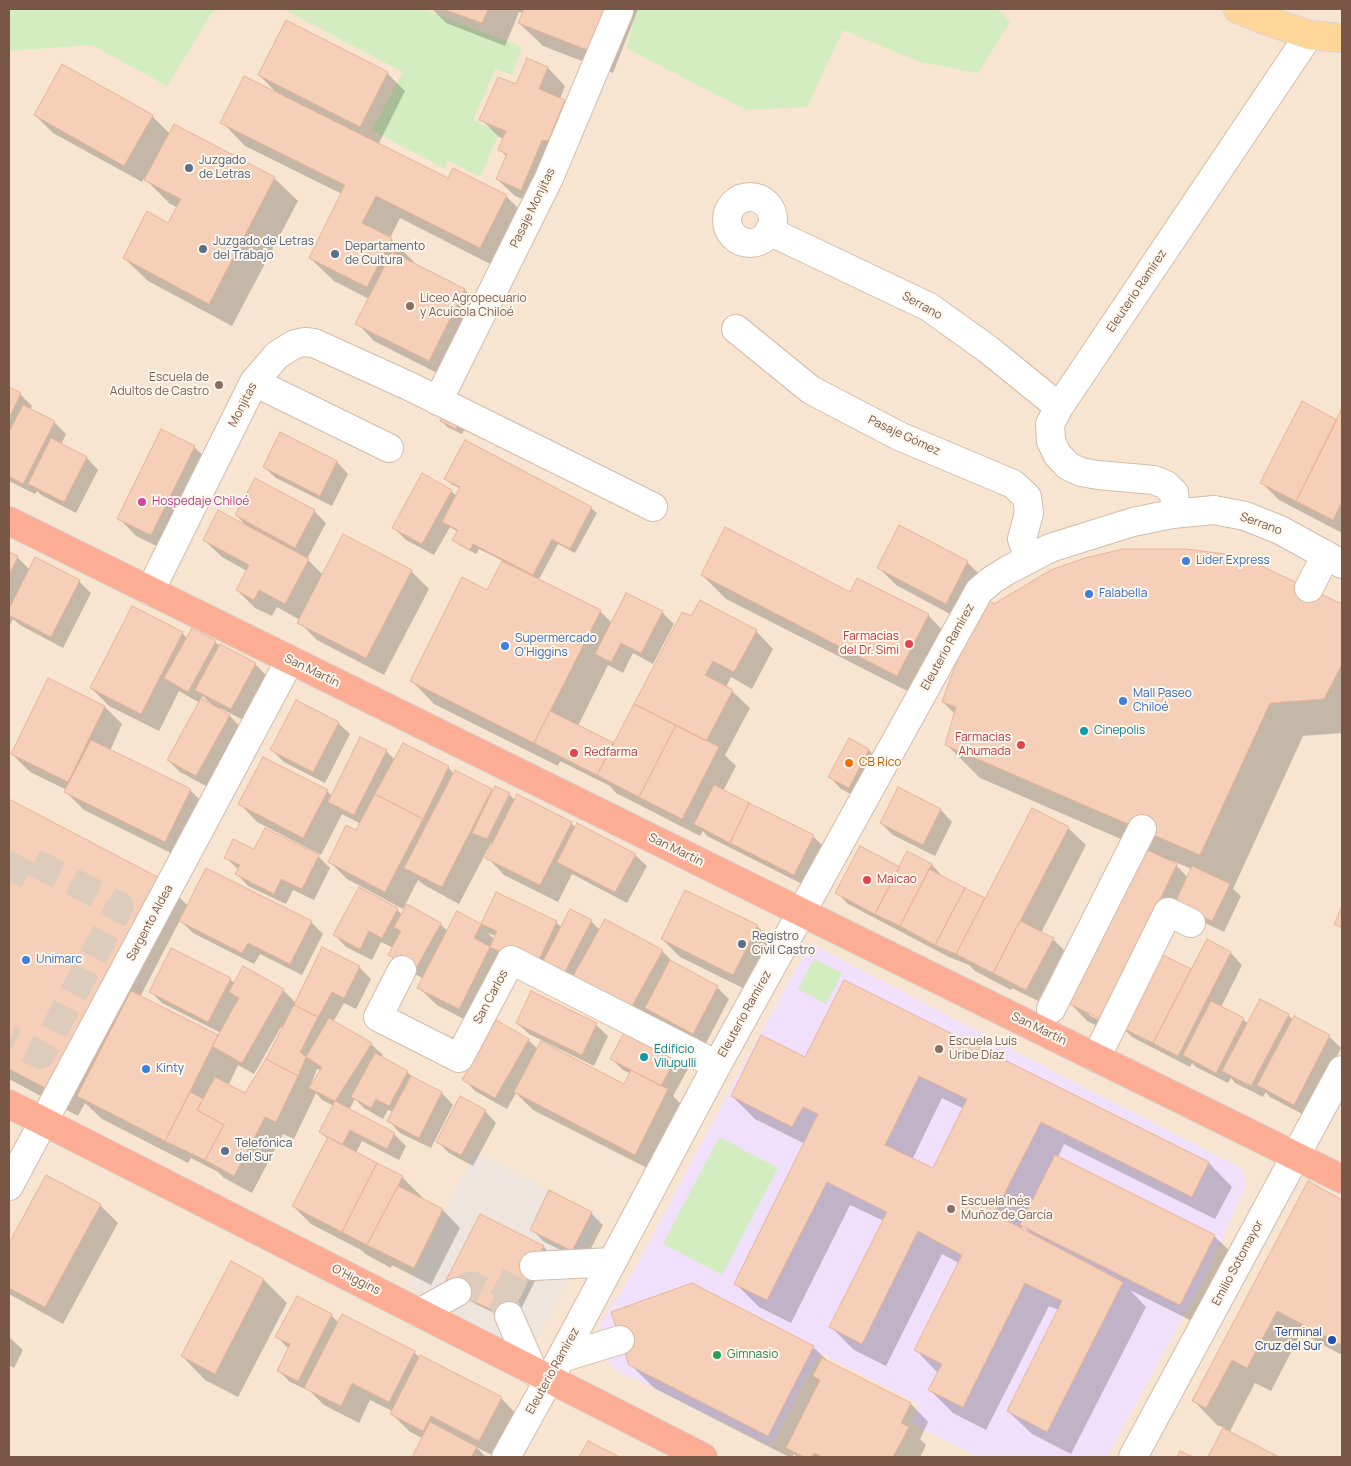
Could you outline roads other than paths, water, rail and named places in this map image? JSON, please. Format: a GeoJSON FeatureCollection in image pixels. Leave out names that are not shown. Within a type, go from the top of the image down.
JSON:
{"type":"FeatureCollection","features":[{"type":"Feature","properties":{"kind":"highway","name":"San Martín"},"geometry":{"type":"LineString","coordinates":[[9,521],[1342,1179]]}},
{"type":"Feature","properties":{"kind":"highway","name":"O'Higgins"},"geometry":{"type":"LineString","coordinates":[[9,1104],[419,1312],[548,1369],[703,1457]]}},
{"type":"Feature","properties":{"kind":"main road"},"geometry":{"type":"LineString","coordinates":[[1238,9],[1309,35],[1342,38]]}},
{"type":"Feature","properties":{"kind":"street","name":"Pasaje Monjitas"},"geometry":{"type":"LineString","coordinates":[[438,401],[549,178],[619,11]]}},
{"type":"Feature","properties":{"kind":"street","name":"Eleuterio Ramírez"},"geometry":{"type":"LineString","coordinates":[[506,1457],[548,1369],[612,1262],[717,1065],[979,591],[992,580],[1050,548],[1097,532],[1172,514],[1175,504],[1174,493],[1166,485],[1154,480],[1081,472],[1068,466],[1057,454],[1051,441],[1050,424],[1059,407],[1309,35]]}},
{"type":"Feature","properties":{"kind":"street","name":"Serrano"},"geometry":{"type":"LineString","coordinates":[[770,231],[929,307],[989,350],[1059,407]]}},
{"type":"Feature","properties":{"kind":"street","name":"Pasaje Gómez"},"geometry":{"type":"LineString","coordinates":[[736,328],[811,390],[899,436],[1013,484],[1027,497],[1029,512],[1022,539],[1028,559]]}},
{"type":"Feature","properties":{"kind":"street","name":"Monjitas"},"geometry":{"type":"LineString","coordinates":[[150,591],[254,382],[277,356],[295,344],[314,343],[438,401]]}},
{"type":"Feature","properties":{"kind":"street"},"geometry":{"type":"LineString","coordinates":[[254,382],[390,448]]}},
{"type":"Feature","properties":{"kind":"street"},"geometry":{"type":"LineString","coordinates":[[438,401],[653,507]]}},
{"type":"Feature","properties":{"kind":"street","name":"Serrano"},"geometry":{"type":"LineString","coordinates":[[1172,514],[1214,510],[1245,516],[1280,530],[1334,560]]}},
{"type":"Feature","properties":{"kind":"street"},"geometry":{"type":"LineString","coordinates":[[1309,588],[1334,560]]}},
{"type":"Feature","properties":{"kind":"street","name":"Sargento Aldea"},"geometry":{"type":"LineString","coordinates":[[9,1186],[290,660]]}},
{"type":"Feature","properties":{"kind":"street"},"geometry":{"type":"LineString","coordinates":[[1051,1009],[1142,829]]}},
{"type":"Feature","properties":{"kind":"street"},"geometry":{"type":"LineString","coordinates":[[1096,1058],[1168,912],[1191,923]]}},
{"type":"Feature","properties":{"kind":"street","name":"San Carlos"},"geometry":{"type":"LineString","coordinates":[[402,970],[378,1017],[458,1058],[511,960],[717,1065]]}},
{"type":"Feature","properties":{"kind":"street","name":"Emilio Sotomayor"},"geometry":{"type":"LineString","coordinates":[[1133,1457],[1342,1070]]}},
{"type":"Feature","properties":{"kind":"street"},"geometry":{"type":"LineString","coordinates":[[534,1266],[612,1262]]}},
{"type":"Feature","properties":{"kind":"street"},"geometry":{"type":"LineString","coordinates":[[419,1312],[457,1292]]}},
{"type":"Feature","properties":{"kind":"street"},"geometry":{"type":"LineString","coordinates":[[509,1316],[548,1369],[620,1340]]}},
{"type":"Feature","properties":{"kind":"tunnel"},"geometry":{"type":"LineString","coordinates":[[9,881],[22,856],[120,906],[41,1055],[9,1039]]}},
{"type":"Feature","properties":{"kind":"tunnel"},"geometry":{"type":"LineString","coordinates":[[503,1300],[520,1267],[534,1266]]}},
{"type":"Feature","properties":{"kind":"tunnel"},"geometry":{"type":"LineString","coordinates":[[457,1292],[471,1285],[503,1300],[509,1316]]}},
{"type":"Feature","properties":{"kind":"place","name":"Juzgado de Letras"},"geometry":{"type":"Point","coordinates":[189,168]}},
{"type":"Feature","properties":{"kind":"place","name":"Juzgado de Letras del Trabajo"},"geometry":{"type":"Point","coordinates":[203,249]}},
{"type":"Feature","properties":{"kind":"place","name":"Departamento de Cultura"},"geometry":{"type":"Point","coordinates":[335,254]}},
{"type":"Feature","properties":{"kind":"place","name":"Liceo Agropecuario y Acuícola Chiloé"},"geometry":{"type":"Point","coordinates":[410,306]}},
{"type":"Feature","properties":{"kind":"place","name":"Escuela de Adultos de Castro"},"geometry":{"type":"Point","coordinates":[219,385]}},
{"type":"Feature","properties":{"kind":"place","name":"Hospedaje Chiloé"},"geometry":{"type":"Point","coordinates":[142,502]}},
{"type":"Feature","properties":{"kind":"place","name":"Lider Express"},"geometry":{"type":"Point","coordinates":[1186,561]}},
{"type":"Feature","properties":{"kind":"place","name":"Falabella"},"geometry":{"type":"Point","coordinates":[1089,594]}},
{"type":"Feature","properties":{"kind":"place","name":"Farmacias del Dr. Simi"},"geometry":{"type":"Point","coordinates":[909,644]}},
{"type":"Feature","properties":{"kind":"place","name":"Supermercado O'Higgins"},"geometry":{"type":"Point","coordinates":[505,646]}},
{"type":"Feature","properties":{"kind":"place","name":"Mall Paseo Chiloé"},"geometry":{"type":"Point","coordinates":[1123,701]}},
{"type":"Feature","properties":{"kind":"place","name":"Cinepolis"},"geometry":{"type":"Point","coordinates":[1084,731]}},
{"type":"Feature","properties":{"kind":"place","name":"Farmacias Ahumada"},"geometry":{"type":"Point","coordinates":[1021,745]}},
{"type":"Feature","properties":{"kind":"place","name":"Redfarma"},"geometry":{"type":"Point","coordinates":[574,753]}},
{"type":"Feature","properties":{"kind":"place","name":"CB Rico"},"geometry":{"type":"Point","coordinates":[849,763]}},
{"type":"Feature","properties":{"kind":"place","name":"Maicao"},"geometry":{"type":"Point","coordinates":[867,880]}},
{"type":"Feature","properties":{"kind":"place","name":"Registro Civil Castro"},"geometry":{"type":"Point","coordinates":[742,944]}},
{"type":"Feature","properties":{"kind":"place","name":"Unimarc"},"geometry":{"type":"Point","coordinates":[26,960]}},
{"type":"Feature","properties":{"kind":"place","name":"Escuela Luis Uribe Díaz"},"geometry":{"type":"Point","coordinates":[939,1049]}},
{"type":"Feature","properties":{"kind":"place","name":"Edificio Vilupulli"},"geometry":{"type":"Point","coordinates":[644,1057]}},
{"type":"Feature","properties":{"kind":"place","name":"Kinty"},"geometry":{"type":"Point","coordinates":[146,1069]}},
{"type":"Feature","properties":{"kind":"place","name":"Telefónica del Sur"},"geometry":{"type":"Point","coordinates":[225,1151]}},
{"type":"Feature","properties":{"kind":"place","name":"Escuela Inés Muñoz de García"},"geometry":{"type":"Point","coordinates":[951,1209]}},
{"type":"Feature","properties":{"kind":"place","name":"Terminal Cruz del Sur"},"geometry":{"type":"Point","coordinates":[1332,1340]}},
{"type":"Feature","properties":{"kind":"place","name":"Gimnasio"},"geometry":{"type":"Point","coordinates":[717,1355]}}]}
